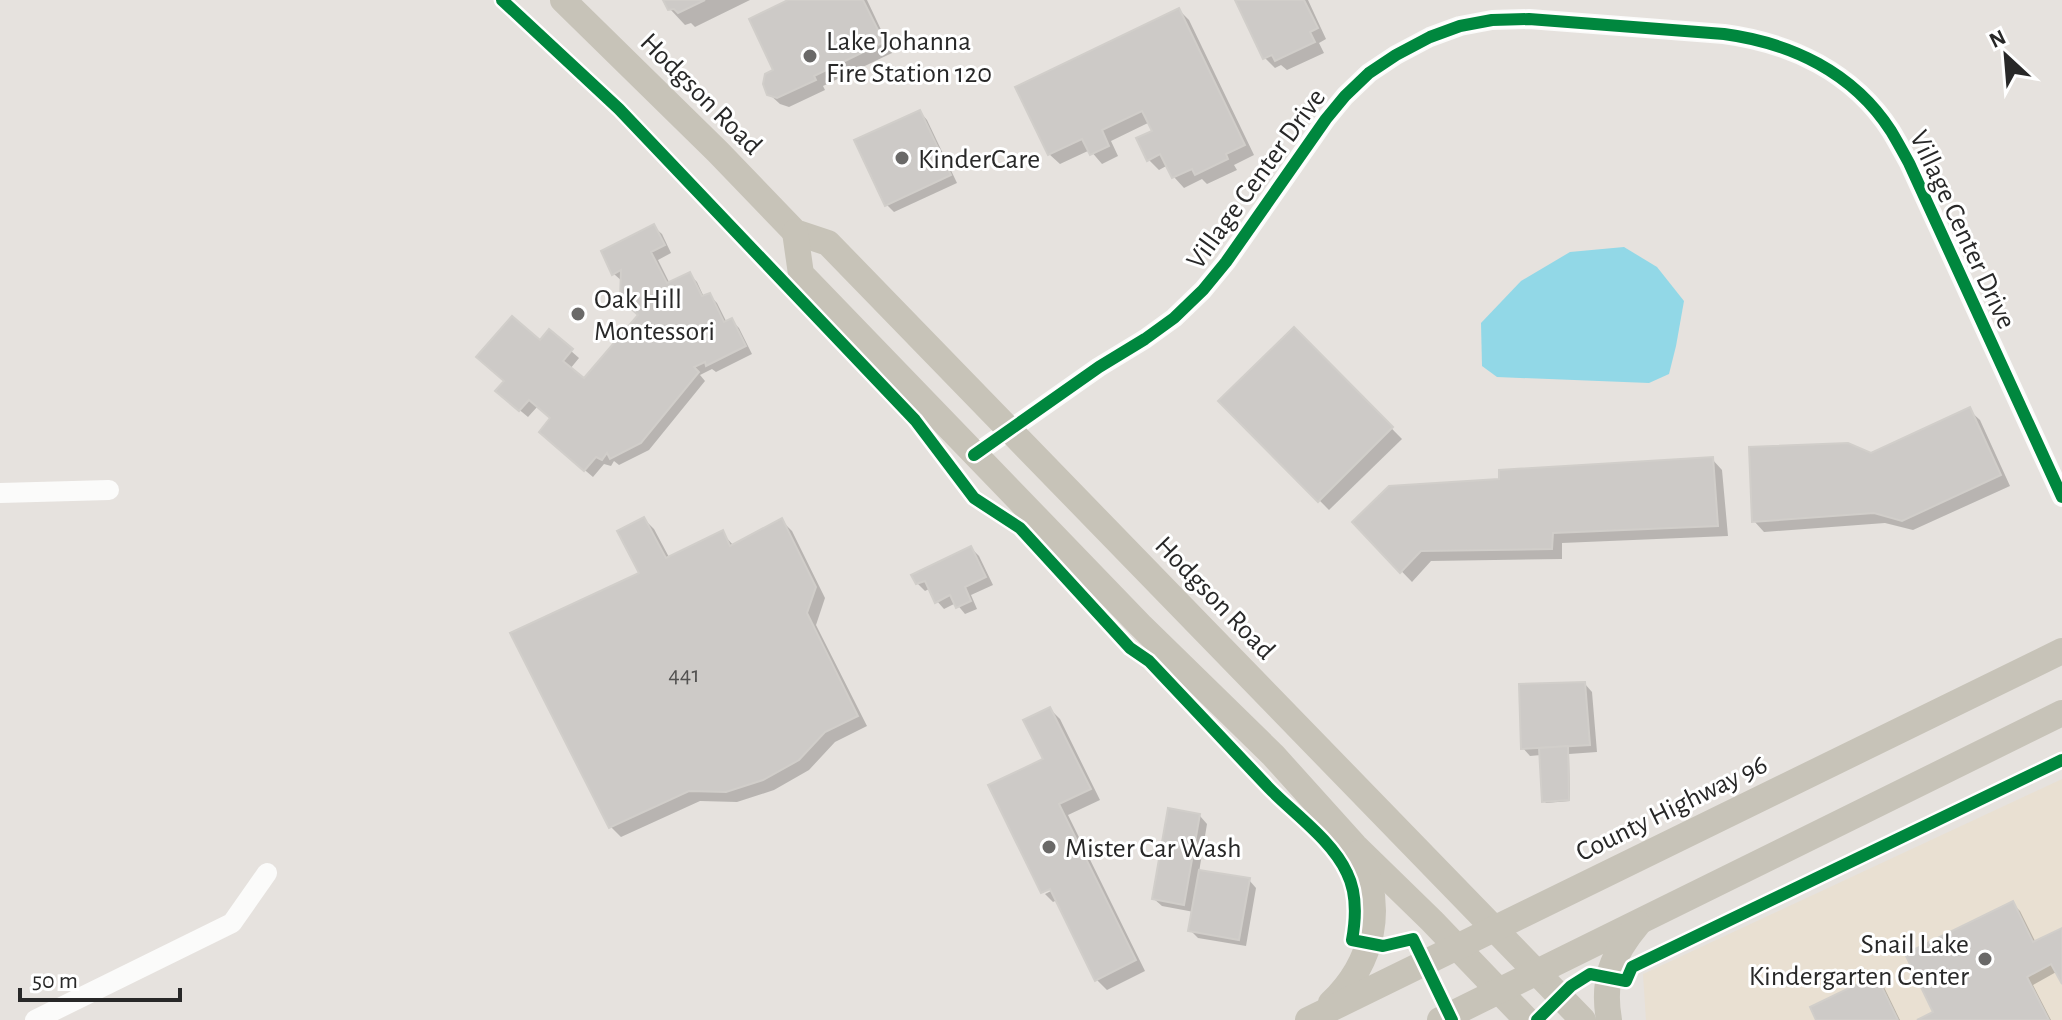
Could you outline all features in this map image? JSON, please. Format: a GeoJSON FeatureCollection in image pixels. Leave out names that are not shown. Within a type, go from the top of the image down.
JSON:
{"type":"FeatureCollection","features":[{"type":"Feature","properties":{"kind":"main road","name":"Hodgson Road"},"geometry":{"type":"LineString","coordinates":[[563,0],[795,232],[828,243],[1583,1020]]}},
{"type":"Feature","properties":{"kind":"main road"},"geometry":{"type":"LineString","coordinates":[[795,232],[801,274],[1140,625],[1273,755],[1355,846],[1527,1020]]}},
{"type":"Feature","properties":{"kind":"main road","name":"County Highway 96"},"geometry":{"type":"LineString","coordinates":[[1314,1017],[2062,651]]}},
{"type":"Feature","properties":{"kind":"main road"},"geometry":{"type":"LineString","coordinates":[[1440,1020],[2062,713]]}},
{"type":"Feature","properties":{"kind":"main road"},"geometry":{"type":"LineString","coordinates":[[1314,1017],[1349,984],[1361,965],[1369,943],[1373,897],[1368,872],[1355,846]]}},
{"type":"Feature","properties":{"kind":"main road"},"geometry":{"type":"LineString","coordinates":[[1609,1020],[1606,1002],[1608,977],[1624,941],[1642,920]]}},
{"type":"Feature","properties":{"kind":"street","name":"Village Center Drive"},"geometry":{"type":"LineString","coordinates":[[974,455],[1099,367],[1145,339],[1174,318],[1203,290],[1326,119],[1369,73],[1412,46],[1460,26],[1492,20],[1529,19],[1755,38],[1785,47],[1842,78],[1890,128],[1909,163],[2062,497]]}},
{"type":"Feature","properties":{"kind":"street"},"geometry":{"type":"LineString","coordinates":[[0,493],[109,490]]}},
{"type":"Feature","properties":{"kind":"street"},"geometry":{"type":"LineString","coordinates":[[35,1020],[232,923],[267,873]]}},
{"type":"Feature","properties":{"kind":"shaded area"},"geometry":{"type":"Polygon","coordinates":[[[2062,779],[2062,1020],[1646,1020],[1643,974],[2062,779]]]}},
{"type":"Feature","properties":{"kind":"water"},"geometry":{"type":"Polygon","coordinates":[[[1624,247],[1657,267],[1684,301],[1669,374],[1649,383],[1497,377],[1482,366],[1481,323],[1521,281],[1570,252],[1624,247]]]}},
{"type":"Feature","properties":{"kind":"building"},"geometry":{"type":"Polygon","coordinates":[[[663,0],[705,0],[678,13],[674,9],[668,10],[663,0]]]}},
{"type":"Feature","properties":{"kind":"building","name":"Lake Johanna Fire Station 120"},"geometry":{"type":"Polygon","coordinates":[[[788,0],[863,0],[884,42],[777,98],[767,95],[763,84],[765,74],[773,70],[749,19],[788,0]]]}},
{"type":"Feature","properties":{"kind":"building"},"geometry":{"type":"Polygon","coordinates":[[[1235,0],[1304,0],[1318,28],[1310,32],[1315,42],[1275,61],[1272,55],[1263,59],[1235,0]]]}},
{"type":"Feature","properties":{"kind":"building"},"geometry":{"type":"Polygon","coordinates":[[[1179,8],[1245,145],[1226,154],[1228,159],[1195,175],[1192,169],[1172,178],[1160,154],[1147,161],[1136,138],[1152,131],[1142,111],[1102,130],[1109,146],[1090,155],[1082,139],[1048,155],[1015,87],[1179,8]]]}},
{"type":"Feature","properties":{"kind":"building","name":"KinderCare"},"geometry":{"type":"Polygon","coordinates":[[[920,110],[951,175],[885,206],[854,140],[920,110]]]}},
{"type":"Feature","properties":{"kind":"building"},"geometry":{"type":"Polygon","coordinates":[[[654,224],[665,245],[651,252],[667,283],[690,272],[702,296],[710,293],[724,322],[732,318],[746,346],[706,366],[705,362],[694,367],[699,372],[641,443],[610,459],[607,453],[602,460],[596,457],[584,471],[539,432],[550,418],[529,400],[519,411],[495,391],[504,381],[476,357],[512,316],[540,340],[549,329],[573,349],[563,361],[584,378],[638,315],[620,299],[621,270],[612,275],[601,251],[654,224]]]}},
{"type":"Feature","properties":{"kind":"building"},"geometry":{"type":"Polygon","coordinates":[[[1294,327],[1393,427],[1318,502],[1218,401],[1294,327]]]}},
{"type":"Feature","properties":{"kind":"building"},"geometry":{"type":"Polygon","coordinates":[[[1970,407],[2001,475],[1902,521],[1874,513],[1752,522],[1749,447],[1848,443],[1871,453],[1970,407]]]}},
{"type":"Feature","properties":{"kind":"building"},"geometry":{"type":"Polygon","coordinates":[[[1713,457],[1718,526],[1553,533],[1552,549],[1421,551],[1400,573],[1352,522],[1389,486],[1499,479],[1499,470],[1713,457]]]}},
{"type":"Feature","properties":{"kind":"building"},"geometry":{"type":"Polygon","coordinates":[[[644,517],[666,558],[723,530],[730,546],[782,518],[816,587],[807,613],[858,716],[825,732],[799,760],[763,780],[726,792],[689,791],[609,828],[510,633],[639,573],[617,531],[644,517]]]}},
{"type":"Feature","properties":{"kind":"building"},"geometry":{"type":"Polygon","coordinates":[[[971,546],[986,577],[965,587],[971,601],[956,608],[950,595],[935,603],[925,581],[916,584],[911,575],[971,546]]]}},
{"type":"Feature","properties":{"kind":"building"},"geometry":{"type":"Polygon","coordinates":[[[1585,682],[1590,745],[1521,749],[1519,684],[1585,682]]]}},
{"type":"Feature","properties":{"kind":"building","name":"Mister Car Wash"},"geometry":{"type":"Polygon","coordinates":[[[1050,707],[1091,789],[1059,804],[1136,960],[1095,981],[1050,889],[1041,893],[988,785],[1043,759],[1023,720],[1050,707]]]}},
{"type":"Feature","properties":{"kind":"building"},"geometry":{"type":"Polygon","coordinates":[[[1568,746],[1569,800],[1542,802],[1539,748],[1568,746]]]}},
{"type":"Feature","properties":{"kind":"building"},"geometry":{"type":"Polygon","coordinates":[[[1168,808],[1200,814],[1184,905],[1152,899],[1168,808]]]}},
{"type":"Feature","properties":{"kind":"building"},"geometry":{"type":"Polygon","coordinates":[[[1199,870],[1250,878],[1239,940],[1188,931],[1199,870]]]}},
{"type":"Feature","properties":{"kind":"building","name":"Snail Lake Kindergarten Center"},"geometry":{"type":"Polygon","coordinates":[[[2013,901],[2033,942],[2062,928],[2062,984],[2051,964],[2027,977],[2049,1020],[1917,1020],[1933,1012],[1905,954],[2013,901]]]}},
{"type":"Feature","properties":{"kind":"building","name":"Snail Lake Kindergarten Center"},"geometry":{"type":"Polygon","coordinates":[[[1876,975],[1898,1020],[1816,1020],[1810,1007],[1876,975]]]}},
{"type":"Feature","properties":{"kind":"cycle path"},"geometry":{"type":"LineString","coordinates":[[502,0],[619,109],[915,420],[974,498],[1020,528],[1130,648],[1149,661],[1268,787],[1322,838],[1340,861],[1353,889],[1352,940],[1383,946],[1413,939],[1452,1020]]}},
{"type":"Feature","properties":{"kind":"cycle path"},"geometry":{"type":"LineString","coordinates":[[974,455],[1099,367],[1145,339],[1174,318],[1203,290],[1326,119],[1369,73],[1430,37],[1460,26],[1492,20],[1529,19],[1749,38],[1796,53],[1839,77],[1858,92],[1876,110],[1909,163],[2062,497]]}},
{"type":"Feature","properties":{"kind":"cycle path"},"geometry":{"type":"LineString","coordinates":[[1537,1020],[1571,986],[1590,974],[1626,981],[1632,967],[2062,760]]}},
{"type":"Feature","properties":{"kind":"place","name":"Lake Johanna Fire Station 120"},"geometry":{"type":"Point","coordinates":[810,56]}},
{"type":"Feature","properties":{"kind":"place","name":"KinderCare"},"geometry":{"type":"Point","coordinates":[902,158]}},
{"type":"Feature","properties":{"kind":"place","name":"Oak Hill Montessori"},"geometry":{"type":"Point","coordinates":[578,314]}},
{"type":"Feature","properties":{"kind":"place","name":"Mister Car Wash"},"geometry":{"type":"Point","coordinates":[1049,847]}},
{"type":"Feature","properties":{"kind":"place","name":"Snail Lake Kindergarten Center"},"geometry":{"type":"Point","coordinates":[1985,959]}}]}
